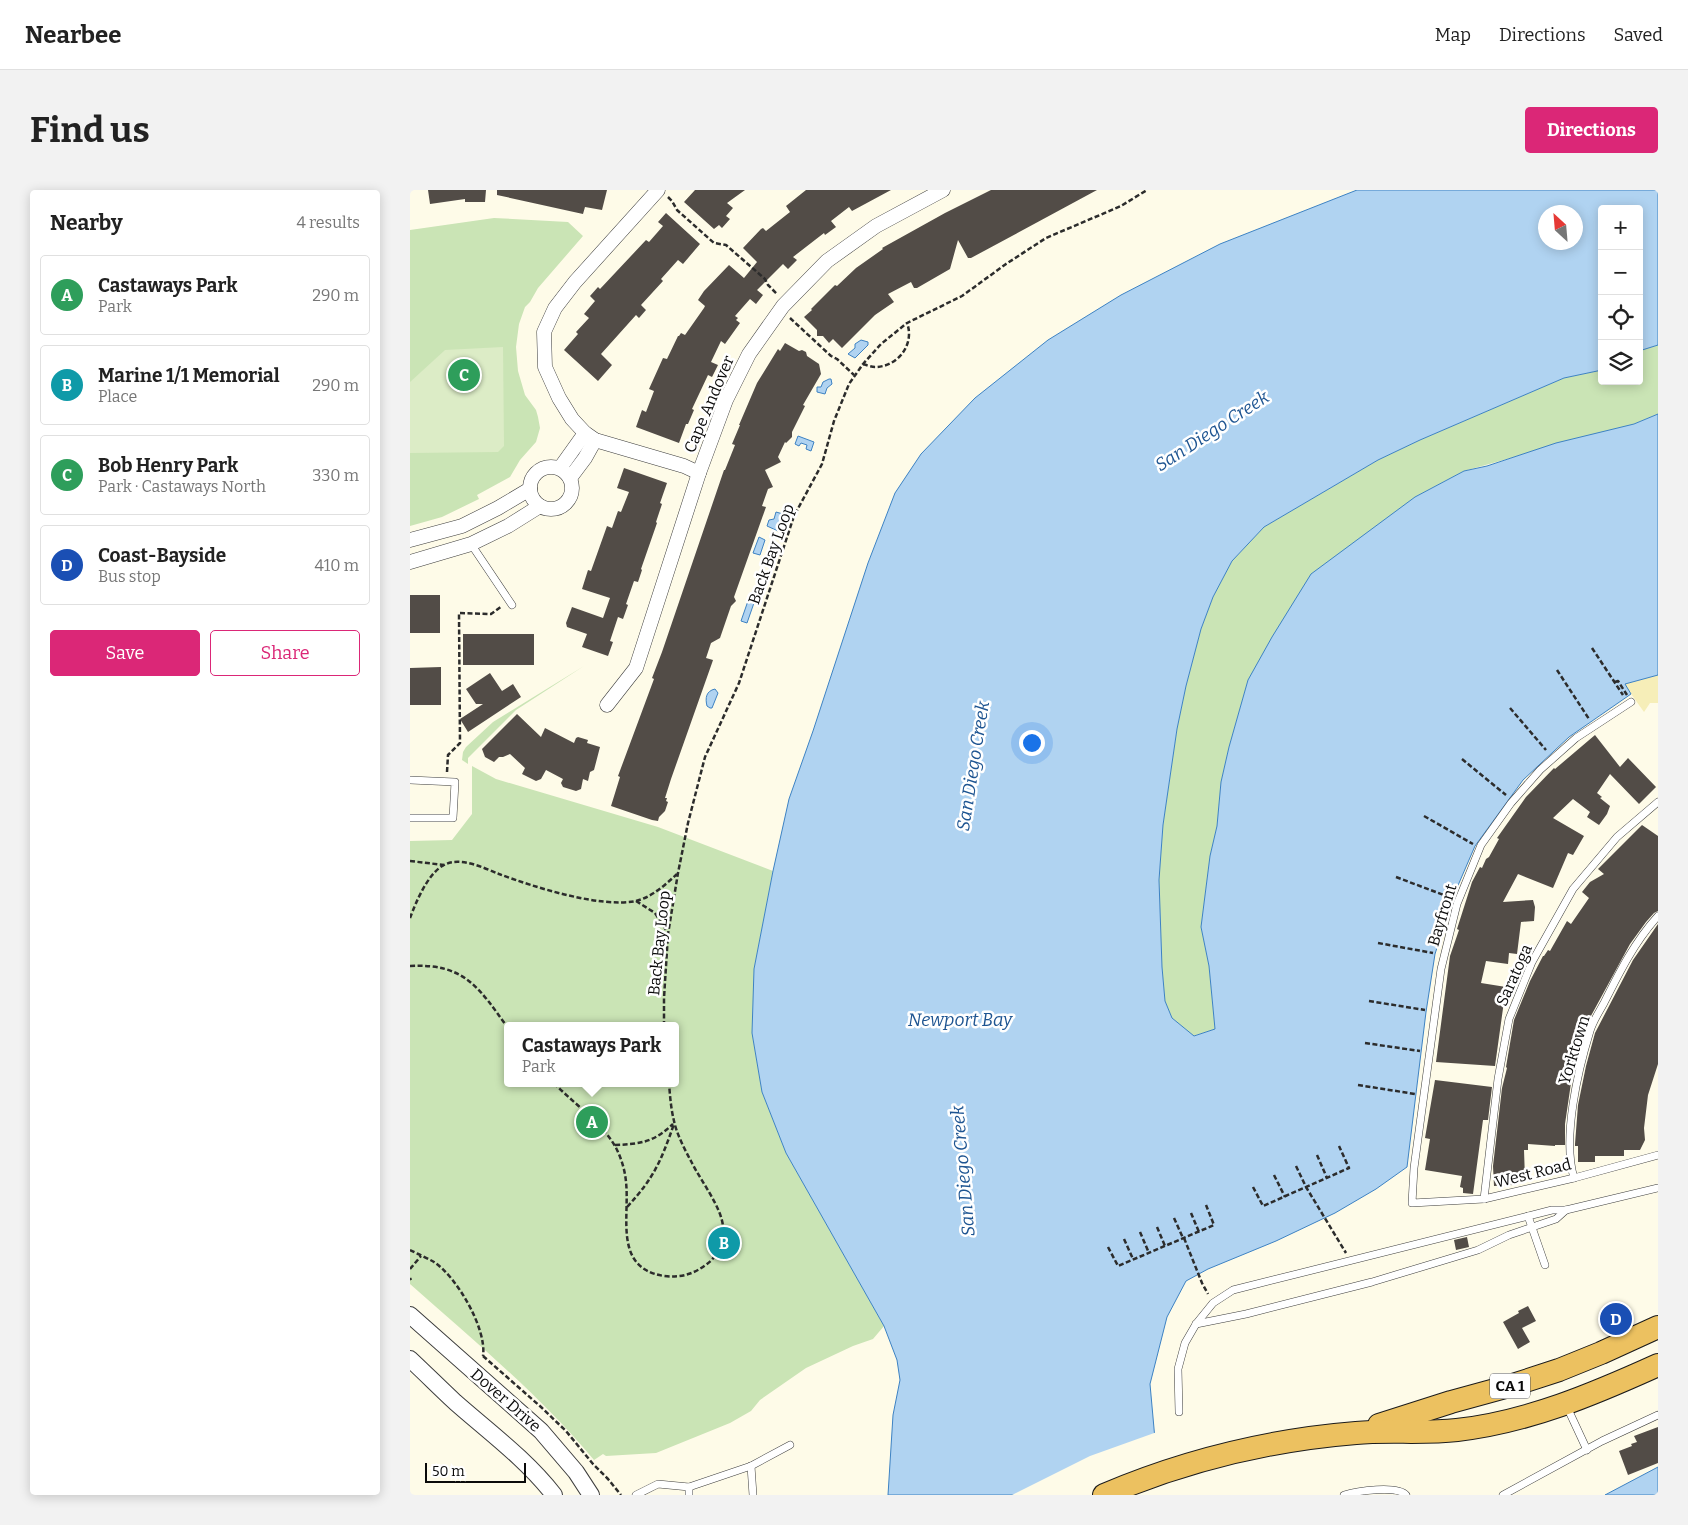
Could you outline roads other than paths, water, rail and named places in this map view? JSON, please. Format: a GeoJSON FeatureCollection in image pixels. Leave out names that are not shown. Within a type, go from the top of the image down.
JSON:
{"type":"FeatureCollection","features":[{"type":"Feature","properties":{"kind":"highway","name":"CA 1"},"geometry":{"type":"LineString","coordinates":[[1356,1432],[1559,1370],[1602,1353],[1658,1327]]}},
{"type":"Feature","properties":{"kind":"highway","name":"CA 1"},"geometry":{"type":"LineString","coordinates":[[1104,1495],[1188,1464],[1281,1442],[1356,1432],[1456,1430],[1497,1423],[1565,1404],[1658,1366]]}},
{"type":"Feature","properties":{"kind":"street"},"geometry":{"type":"LineString","coordinates":[[658,190],[575,282],[555,308],[544,332],[545,367],[559,398],[572,419],[590,436],[661,458],[699,473]]}},
{"type":"Feature","properties":{"kind":"street","name":"Cape Andover"},"geometry":{"type":"LineString","coordinates":[[607,705],[636,668],[699,473],[726,400],[749,354],[783,306],[820,267],[847,245],[876,226],[943,190]]}},
{"type":"Feature","properties":{"kind":"street"},"geometry":{"type":"LineString","coordinates":[[565,473],[585,458],[590,436]]}},
{"type":"Feature","properties":{"kind":"street"},"geometry":{"type":"LineString","coordinates":[[553,466],[565,473],[572,491],[566,503],[553,509],[540,506],[535,501],[530,489],[534,475],[539,470],[553,466]]}},
{"type":"Feature","properties":{"kind":"street"},"geometry":{"type":"LineString","coordinates":[[410,540],[463,525],[498,508],[530,489]]}},
{"type":"Feature","properties":{"kind":"street"},"geometry":{"type":"LineString","coordinates":[[410,562],[471,544],[508,526],[540,506]]}},
{"type":"Feature","properties":{"kind":"street"},"geometry":{"type":"LineString","coordinates":[[463,525],[471,544]]}},
{"type":"Feature","properties":{"kind":"street","name":"Dover Drive"},"geometry":{"type":"LineString","coordinates":[[410,1315],[542,1431],[576,1472],[591,1495]]}},
{"type":"Feature","properties":{"kind":"street"},"geometry":{"type":"LineString","coordinates":[[410,1359],[540,1477],[554,1495]]}},
{"type":"Feature","properties":{"kind":"lane"},"geometry":{"type":"LineString","coordinates":[[471,544],[511,603]]}},
{"type":"Feature","properties":{"kind":"lane","name":"Bayfront"},"geometry":{"type":"LineString","coordinates":[[1412,1203],[1414,1168],[1441,970],[1457,904],[1481,845],[1511,803],[1540,770],[1576,738],[1632,702]]}},
{"type":"Feature","properties":{"kind":"lane"},"geometry":{"type":"LineString","coordinates":[[410,780],[455,782],[453,818],[410,818]]}},
{"type":"Feature","properties":{"kind":"lane","name":"Saratoga"},"geometry":{"type":"LineString","coordinates":[[1484,1199],[1498,1079],[1509,1019],[1532,962],[1573,889],[1617,837],[1658,802]]}},
{"type":"Feature","properties":{"kind":"lane","name":"Yorktown"},"geometry":{"type":"LineString","coordinates":[[1574,1178],[1570,1137],[1574,1099],[1591,1030],[1623,966],[1647,928],[1658,916]]}},
{"type":"Feature","properties":{"kind":"lane","name":"West Road"},"geometry":{"type":"LineString","coordinates":[[1412,1203],[1484,1199],[1574,1178],[1658,1155]]}},
{"type":"Feature","properties":{"kind":"lane"},"geometry":{"type":"LineString","coordinates":[[1179,1412],[1178,1368],[1185,1343],[1196,1324],[1213,1303],[1233,1290],[1552,1210],[1566,1210],[1658,1188]]}},
{"type":"Feature","properties":{"kind":"lane"},"geometry":{"type":"LineString","coordinates":[[1196,1324],[1246,1314],[1372,1282],[1478,1250],[1508,1235],[1556,1220],[1566,1210]]}},
{"type":"Feature","properties":{"kind":"lane"},"geometry":{"type":"LineString","coordinates":[[1528,1216],[1545,1265]]}},
{"type":"Feature","properties":{"kind":"lane"},"geometry":{"type":"LineString","coordinates":[[1565,1404],[1587,1450]]}},
{"type":"Feature","properties":{"kind":"lane"},"geometry":{"type":"LineString","coordinates":[[1503,1495],[1658,1415]]}},
{"type":"Feature","properties":{"kind":"lane"},"geometry":{"type":"LineString","coordinates":[[636,1495],[658,1484],[689,1486],[751,1466],[790,1444]]}},
{"type":"Feature","properties":{"kind":"lane"},"geometry":{"type":"LineString","coordinates":[[751,1466],[753,1495]]}},
{"type":"Feature","properties":{"kind":"lane"},"geometry":{"type":"LineString","coordinates":[[689,1486],[690,1495]]}},
{"type":"Feature","properties":{"kind":"lane"},"geometry":{"type":"LineString","coordinates":[[1344,1495],[1393,1489],[1402,1491],[1406,1495]]}},
{"type":"Feature","properties":{"kind":"water","name":"Newport Bay"},"geometry":{"type":"Polygon","coordinates":[[[1357,190],[1658,190],[1658,345],[1643,350],[1643,205],[1598,205],[1598,371],[1564,378],[1378,460],[1264,527],[1232,561],[1213,597],[1201,629],[1186,686],[1177,729],[1163,825],[1159,880],[1165,1001],[1172,1018],[1194,1036],[1215,1029],[1209,966],[1201,927],[1210,856],[1217,826],[1221,782],[1229,747],[1248,680],[1311,574],[1415,497],[1464,471],[1487,466],[1556,443],[1634,424],[1658,414],[1658,675],[1625,684],[1631,694],[1569,737],[1523,780],[1475,846],[1453,897],[1435,954],[1407,1167],[1376,1189],[1335,1213],[1276,1241],[1208,1269],[1186,1281],[1167,1317],[1150,1384],[1160,1495],[888,1495],[893,1415],[900,1380],[897,1360],[884,1326],[786,1153],[762,1092],[752,1033],[754,969],[773,871],[789,799],[868,563],[895,493],[921,454],[975,398],[1048,340],[1121,295],[1220,244],[1357,190]]]}},
{"type":"Feature","properties":{"kind":"water"},"geometry":{"type":"Polygon","coordinates":[[[861,340],[868,342],[868,345],[855,358],[848,354],[855,348],[855,344],[861,340]]]}},
{"type":"Feature","properties":{"kind":"water"},"geometry":{"type":"Polygon","coordinates":[[[831,379],[832,384],[827,388],[825,394],[817,392],[817,387],[821,387],[823,382],[831,379]]]}},
{"type":"Feature","properties":{"kind":"water"},"geometry":{"type":"Polygon","coordinates":[[[798,436],[814,442],[811,451],[806,449],[807,445],[801,443],[799,446],[795,444],[798,436]]]}},
{"type":"Feature","properties":{"kind":"water"},"geometry":{"type":"Polygon","coordinates":[[[776,512],[783,514],[778,531],[767,526],[769,520],[774,519],[776,512]]]}},
{"type":"Feature","properties":{"kind":"water"},"geometry":{"type":"Polygon","coordinates":[[[759,537],[765,540],[760,555],[753,553],[759,537]]]}},
{"type":"Feature","properties":{"kind":"water"},"geometry":{"type":"Polygon","coordinates":[[[749,598],[755,600],[747,623],[741,621],[749,598]]]}},
{"type":"Feature","properties":{"kind":"water"},"geometry":{"type":"Polygon","coordinates":[[[715,689],[718,693],[712,708],[710,708],[707,706],[707,695],[715,689]]]}},
{"type":"Feature","properties":{"kind":"water"},"geometry":{"type":"Polygon","coordinates":[[[1658,1467],[1658,1495],[1605,1495],[1658,1467]]]}},
{"type":"Feature","properties":{"kind":"place","name":"Bob Henry Park"},"geometry":{"type":"Point","coordinates":[464,375]}},
{"type":"Feature","properties":{"kind":"place","name":"Castaways Park"},"geometry":{"type":"Point","coordinates":[592,1122]}},
{"type":"Feature","properties":{"kind":"place","name":"Marine 1/1 Memorial"},"geometry":{"type":"Point","coordinates":[724,1243]}},
{"type":"Feature","properties":{"kind":"place","name":"Coast-Bayside"},"geometry":{"type":"Point","coordinates":[1616,1319]}},
{"type":"Feature","properties":{"kind":"water label","name":"San Diego Creek"},"geometry":{"type":"Point","coordinates":[1212,431]}},
{"type":"Feature","properties":{"kind":"water label","name":"San Diego Creek"},"geometry":{"type":"Point","coordinates":[973,766]}},
{"type":"Feature","properties":{"kind":"water label","name":"San Diego Creek"},"geometry":{"type":"Point","coordinates":[963,1171]}}]}
